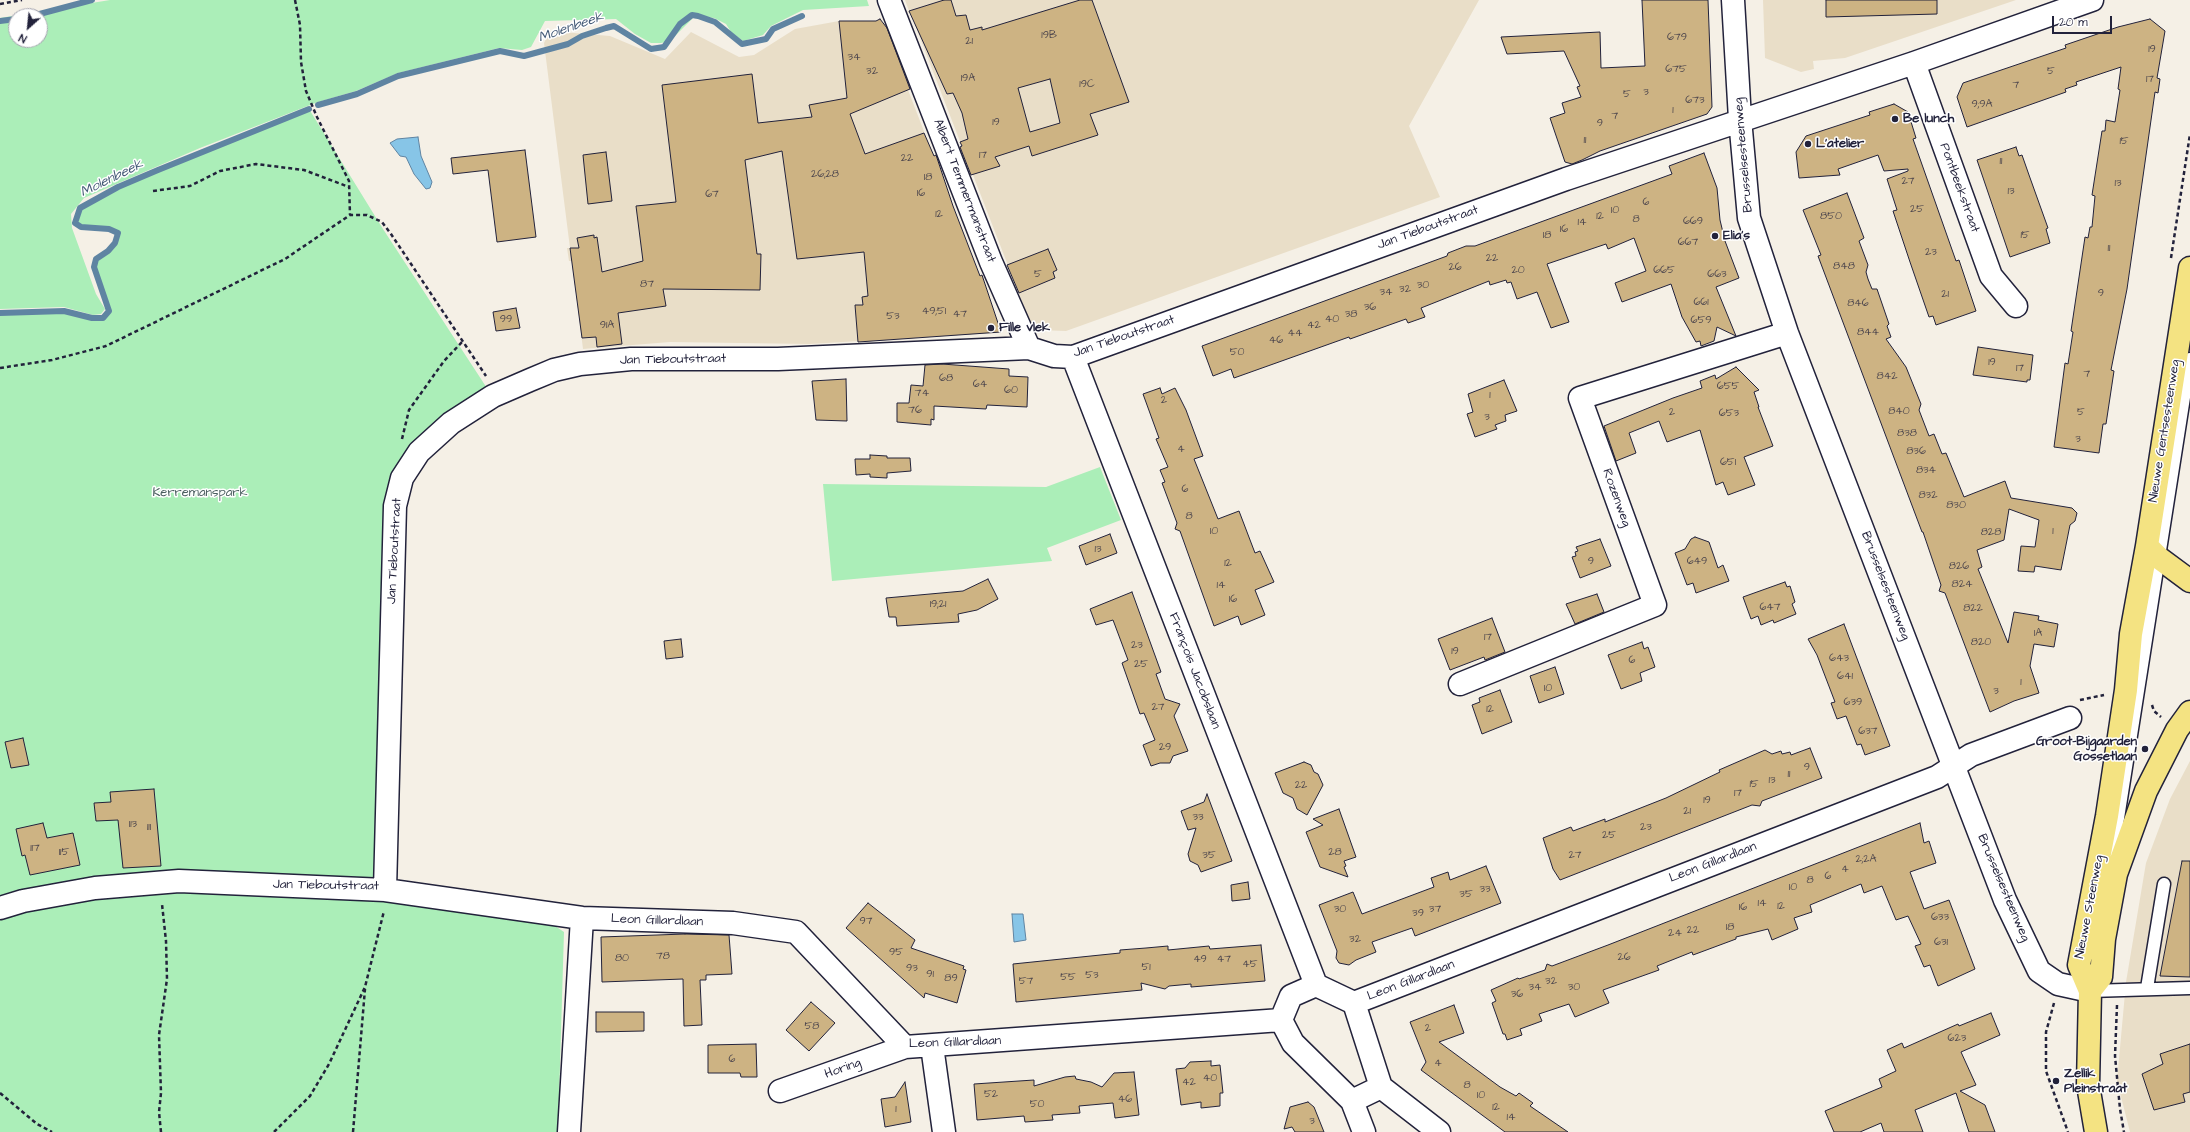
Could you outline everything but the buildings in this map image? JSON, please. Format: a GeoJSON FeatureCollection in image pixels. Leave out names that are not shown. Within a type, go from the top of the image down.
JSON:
{"type":"FeatureCollection","features":[{"type":"Feature","properties":{"kind":"main road","name":"Nieuwe Gentsesteenweg"},"geometry":{"type":"LineString","coordinates":[[2153,552],[2186,322],[2190,268]]}},
{"type":"Feature","properties":{"kind":"main road"},"geometry":{"type":"LineString","coordinates":[[2153,552],[2190,581]]}},
{"type":"Feature","properties":{"kind":"main road","name":"Nieuwe Steenweg"},"geometry":{"type":"LineString","coordinates":[[2090,991],[2079,965],[2107,816],[2126,690],[2131,634],[2153,552]]}},
{"type":"Feature","properties":{"kind":"main road","name":"Nieuwe Steenweg"},"geometry":{"type":"LineString","coordinates":[[2090,991],[2100,977],[2104,939],[2116,874],[2146,791],[2177,730],[2190,712]]}},
{"type":"Feature","properties":{"kind":"main road"},"geometry":{"type":"LineString","coordinates":[[2090,991],[2088,1085],[2096,1132]]}},
{"type":"Feature","properties":{"kind":"street","name":"Albert Temmermanstraat"},"geometry":{"type":"LineString","coordinates":[[888,0],[991,262],[1029,348]]}},
{"type":"Feature","properties":{"kind":"street","name":"Brusselsesteenweg"},"geometry":{"type":"LineString","coordinates":[[1733,0],[1740,119],[1749,218],[1787,332],[2005,900],[2039,971],[2058,984],[2090,991]]}},
{"type":"Feature","properties":{"kind":"street"},"geometry":{"type":"LineString","coordinates":[[1740,119],[1914,63],[2092,0]]}},
{"type":"Feature","properties":{"kind":"street","name":"Pontbeekstraat"},"geometry":{"type":"LineString","coordinates":[[1914,63],[1992,276],[2016,306]]}},
{"type":"Feature","properties":{"kind":"street","name":"Jan Tieboutstraat"},"geometry":{"type":"LineString","coordinates":[[0,908],[22,901],[95,888],[179,881],[385,890],[395,506],[402,478],[418,452],[451,423],[496,395],[554,370],[580,364],[631,359],[778,359],[1029,348],[1054,356],[1073,356],[1566,179],[1740,119]]}},
{"type":"Feature","properties":{"kind":"street","name":"Rozenweg"},"geometry":{"type":"LineString","coordinates":[[1460,684],[1655,606],[1580,398],[1787,332]]}},
{"type":"Feature","properties":{"kind":"street","name":"François Jacobslaan"},"geometry":{"type":"LineString","coordinates":[[1073,356],[1316,985]]}},
{"type":"Feature","properties":{"kind":"street","name":"Leon Gillardlaan"},"geometry":{"type":"LineString","coordinates":[[1354,1003],[1937,776],[1971,755],[2070,718]]}},
{"type":"Feature","properties":{"kind":"street","name":"Leon Gillardlaan"},"geometry":{"type":"LineString","coordinates":[[385,890],[582,918],[733,923],[796,932],[905,1047],[1281,1020]]}},
{"type":"Feature","properties":{"kind":"street"},"geometry":{"type":"LineString","coordinates":[[569,1132],[582,918]]}},
{"type":"Feature","properties":{"kind":"street"},"geometry":{"type":"LineString","coordinates":[[1364,1132],[1352,1101],[1293,1043],[1281,1020],[1291,996],[1316,985],[1354,1003],[1381,1087],[1439,1132]]}},
{"type":"Feature","properties":{"kind":"street"},"geometry":{"type":"LineString","coordinates":[[932,1046],[944,1132]]}},
{"type":"Feature","properties":{"kind":"street","name":"Horing"},"geometry":{"type":"LineString","coordinates":[[780,1091],[905,1047]]}},
{"type":"Feature","properties":{"kind":"street"},"geometry":{"type":"LineString","coordinates":[[1352,1101],[1381,1087]]}},
{"type":"Feature","properties":{"kind":"lane"},"geometry":{"type":"LineString","coordinates":[[2116,874],[2112,860],[2153,552],[2190,359]]}},
{"type":"Feature","properties":{"kind":"lane"},"geometry":{"type":"LineString","coordinates":[[2147,988],[2164,884]]}},
{"type":"Feature","properties":{"kind":"lane"},"geometry":{"type":"LineString","coordinates":[[2090,991],[2147,988],[2190,988]]}},
{"type":"Feature","properties":{"kind":"path"},"geometry":{"type":"LineString","coordinates":[[0,4],[22,0]]}},
{"type":"Feature","properties":{"kind":"path"},"geometry":{"type":"LineString","coordinates":[[295,0],[300,24],[301,62],[306,91],[349,181],[350,215]]}},
{"type":"Feature","properties":{"kind":"path"},"geometry":{"type":"LineString","coordinates":[[153,191],[170,190],[190,186],[220,170],[256,164],[304,170],[350,187]]}},
{"type":"Feature","properties":{"kind":"path"},"geometry":{"type":"LineString","coordinates":[[0,368],[52,360],[106,346],[285,259],[350,215],[367,215],[382,222],[496,395]]}},
{"type":"Feature","properties":{"kind":"path"},"geometry":{"type":"LineString","coordinates":[[400,445],[409,410],[444,361],[462,342]]}},
{"type":"Feature","properties":{"kind":"path"},"geometry":{"type":"LineString","coordinates":[[2070,718],[2077,700],[2126,690]]}},
{"type":"Feature","properties":{"kind":"path"},"geometry":{"type":"LineString","coordinates":[[160,883],[166,941],[167,978],[159,1035],[161,1093],[159,1112],[162,1132]]}},
{"type":"Feature","properties":{"kind":"path"},"geometry":{"type":"LineString","coordinates":[[353,1132],[365,987],[382,923],[385,890]]}},
{"type":"Feature","properties":{"kind":"path"},"geometry":{"type":"LineString","coordinates":[[274,1132],[310,1096],[329,1064],[365,987]]}},
{"type":"Feature","properties":{"kind":"path"},"geometry":{"type":"LineString","coordinates":[[2118,989],[2115,1056],[2120,1109],[2124,1132]]}},
{"type":"Feature","properties":{"kind":"path"},"geometry":{"type":"LineString","coordinates":[[0,1093],[37,1124],[52,1132]]}},
{"type":"Feature","properties":{"kind":"shaded area"},"geometry":{"type":"Polygon","coordinates":[[[905,0],[1479,0],[1409,126],[1440,197],[1066,331],[1039,330],[1031,325],[910,12],[881,20],[995,315],[999,328],[996,333],[809,344],[670,342],[583,349],[572,261],[569,261],[567,248],[570,248],[544,43],[550,31],[610,36],[665,59],[691,32],[739,57],[754,55],[795,29],[839,21],[876,21],[909,11],[905,0]]]}},
{"type":"Feature","properties":{"kind":"shaded area"},"geometry":{"type":"Polygon","coordinates":[[[1763,0],[2016,0],[1845,58],[1813,61],[1814,69],[1801,72],[1765,58],[1763,0]]]}},
{"type":"Feature","properties":{"kind":"shaded area"},"geometry":{"type":"Polygon","coordinates":[[[2190,761],[2190,1132],[2130,1132],[2117,1081],[2126,982],[2146,863],[2170,799],[2190,761]]]}},
{"type":"Feature","properties":{"kind":"green space"},"geometry":{"type":"Polygon","coordinates":[[[110,0],[867,0],[869,6],[803,10],[771,26],[763,35],[743,41],[731,32],[726,24],[714,18],[695,16],[670,41],[661,43],[651,43],[635,34],[616,19],[545,21],[531,47],[522,50],[499,48],[398,73],[356,91],[318,102],[200,148],[84,198],[71,214],[72,228],[96,294],[105,309],[101,314],[93,315],[64,307],[0,309],[0,18],[8,17],[8,48],[48,48],[48,10],[110,0]]]}},
{"type":"Feature","properties":{"kind":"green space","name":"Kerremanspark"},"geometry":{"type":"Polygon","coordinates":[[[309,109],[383,229],[498,405],[452,428],[404,486],[390,898],[552,924],[564,932],[558,1132],[0,1132],[0,313],[64,311],[92,318],[103,318],[109,311],[94,267],[96,259],[115,243],[118,233],[109,229],[81,227],[75,223],[80,208],[118,187],[309,109]]]}},
{"type":"Feature","properties":{"kind":"green space"},"geometry":{"type":"Polygon","coordinates":[[[1100,467],[1121,520],[1047,548],[1052,561],[832,581],[823,484],[1046,487],[1100,467]]]}},
{"type":"Feature","properties":{"kind":"water"},"geometry":{"type":"Polygon","coordinates":[[[418,137],[421,156],[432,182],[430,188],[426,189],[414,174],[406,157],[400,156],[390,143],[397,139],[418,137]]]}},
{"type":"Feature","properties":{"kind":"water"},"geometry":{"type":"Polygon","coordinates":[[[1012,914],[1023,914],[1026,940],[1014,942],[1012,914]]]}},
{"type":"Feature","properties":{"kind":"waterway"},"geometry":{"type":"LineString","coordinates":[[48,12],[92,0]]}},
{"type":"Feature","properties":{"kind":"waterway","name":"Molenbeek"},"geometry":{"type":"LineString","coordinates":[[318,105],[357,94],[398,76],[500,51],[524,56],[568,44],[582,36],[614,26],[651,49],[664,47],[680,24],[692,15],[715,22],[742,44],[766,39],[773,29],[802,16]]}},
{"type":"Feature","properties":{"kind":"waterway"},"geometry":{"type":"LineString","coordinates":[[0,21],[8,20]]}},
{"type":"Feature","properties":{"kind":"waterway","name":"Molenbeek"},"geometry":{"type":"LineString","coordinates":[[0,313],[64,311],[92,318],[103,318],[109,311],[94,267],[96,259],[108,251],[115,243],[118,233],[109,229],[81,227],[75,223],[80,208],[118,187],[309,109]]}},
{"type":"Feature","properties":{"kind":"place","name":"Be lunch"},"geometry":{"type":"Point","coordinates":[1895,119]}},
{"type":"Feature","properties":{"kind":"place","name":"L'atelier"},"geometry":{"type":"Point","coordinates":[1808,144]}},
{"type":"Feature","properties":{"kind":"place","name":"Elia's"},"geometry":{"type":"Point","coordinates":[1715,236]}},
{"type":"Feature","properties":{"kind":"place","name":"Fille vlek"},"geometry":{"type":"Point","coordinates":[991,328]}},
{"type":"Feature","properties":{"kind":"place","name":"Groot-Bijgaarden Gossetlaan"},"geometry":{"type":"Point","coordinates":[2145,749]}},
{"type":"Feature","properties":{"kind":"place","name":"Zellik Pleinstraat"},"geometry":{"type":"Point","coordinates":[2056,1081]}}]}
